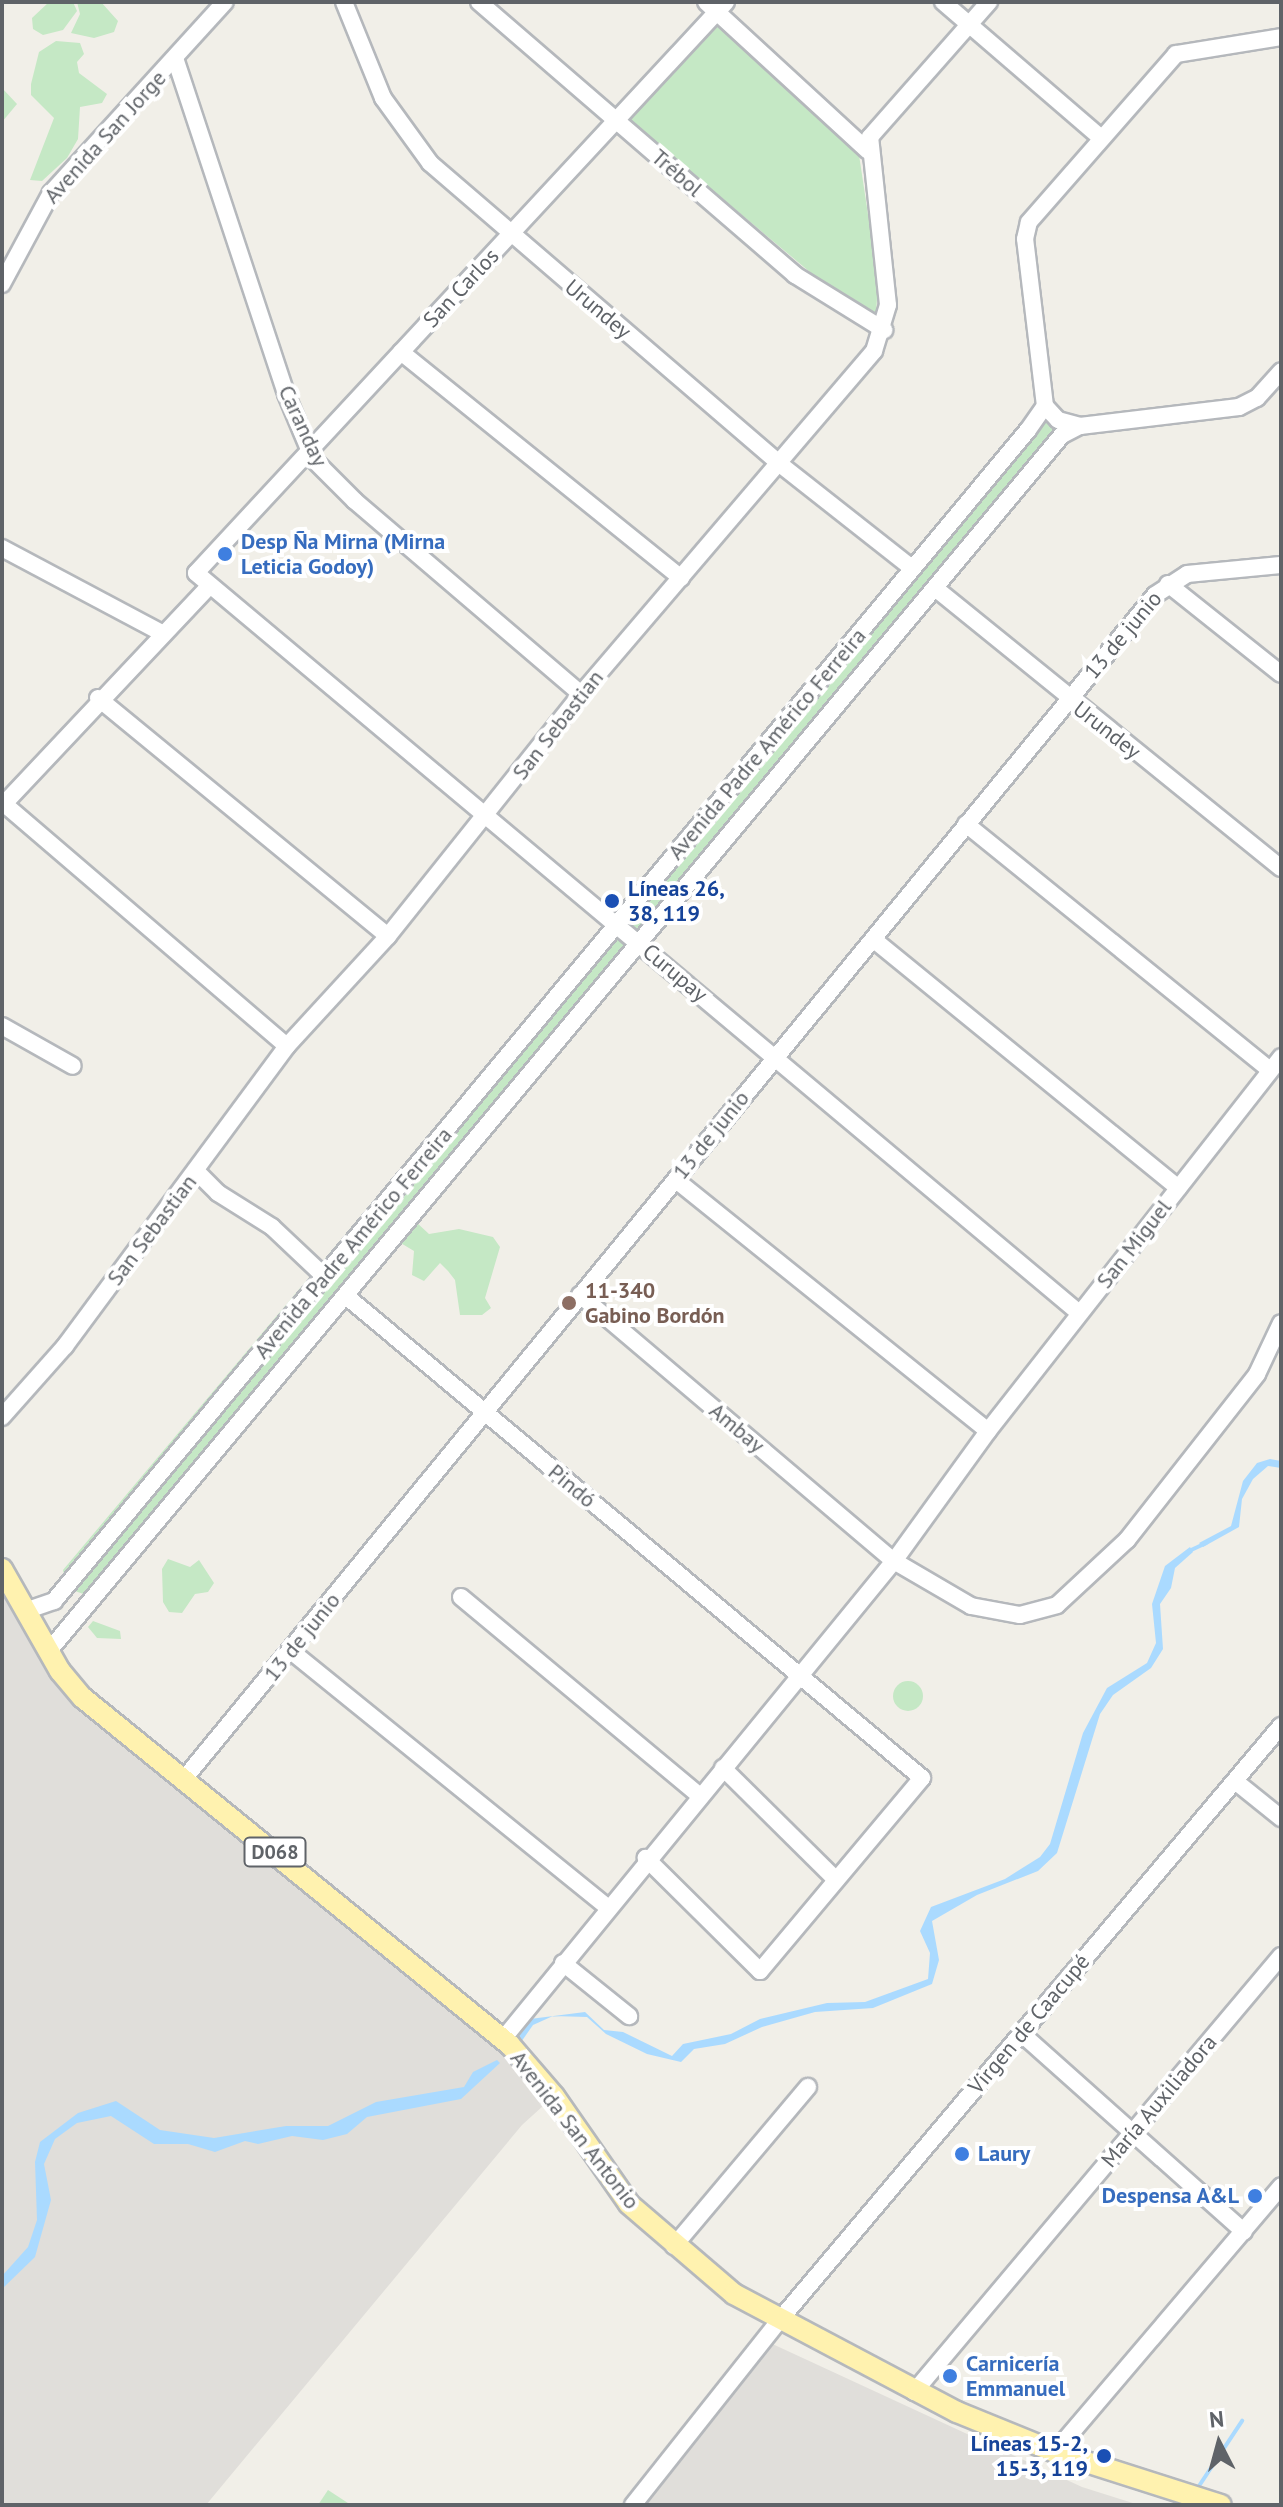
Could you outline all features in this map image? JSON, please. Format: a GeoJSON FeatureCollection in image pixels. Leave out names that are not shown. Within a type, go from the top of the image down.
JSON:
{"type":"FeatureCollection","features":[{"type":"Feature","properties":{"kind":"main road","name":"Avenida San Antonio"},"geometry":{"type":"LineString","coordinates":[[2,1569],[48,1652],[83,1698],[512,2047],[554,2096],[603,2173],[674,2246],[778,2322],[914,2392],[1055,2452],[1221,2505]]}},
{"type":"Feature","properties":{"kind":"street","name":"Avenida San Jorge"},"geometry":{"type":"LineString","coordinates":[[2,284],[51,193],[225,2]]}},
{"type":"Feature","properties":{"kind":"street","name":"Urundey"},"geometry":{"type":"LineString","coordinates":[[344,2],[394,117],[430,163],[781,465],[912,568]]}},
{"type":"Feature","properties":{"kind":"street","name":"Trébol"},"geometry":{"type":"LineString","coordinates":[[479,2],[795,275],[884,330]]}},
{"type":"Feature","properties":{"kind":"street"},"geometry":{"type":"LineString","coordinates":[[943,2],[1101,138]]}},
{"type":"Feature","properties":{"kind":"street"},"geometry":{"type":"LineString","coordinates":[[716,5],[868,151],[878,124],[989,2]]}},
{"type":"Feature","properties":{"kind":"street","name":"San Carlos"},"geometry":{"type":"LineString","coordinates":[[196,573],[511,235],[716,5]]}},
{"type":"Feature","properties":{"kind":"street"},"geometry":{"type":"LineString","coordinates":[[1281,37],[1176,54],[1026,229],[1045,406],[1058,420],[1080,426],[1222,412],[1257,398],[1281,371]]}},
{"type":"Feature","properties":{"kind":"street","name":"Caranday"},"geometry":{"type":"LineString","coordinates":[[175,58],[310,453],[322,472],[581,694]]}},
{"type":"Feature","properties":{"kind":"street","name":"San Sebastian"},"geometry":{"type":"LineString","coordinates":[[2,1417],[65,1346],[287,1046],[388,936],[488,815],[581,694],[781,465],[874,351],[884,330],[887,279],[868,151]]}},
{"type":"Feature","properties":{"kind":"street"},"geometry":{"type":"LineString","coordinates":[[401,352],[681,578]]}},
{"type":"Feature","properties":{"kind":"street","name":"Avenida Padre Américo Ferreira"},"geometry":{"type":"LineString","coordinates":[[54,1601],[1045,406]]}},
{"type":"Feature","properties":{"kind":"street","name":"Avenida Padre Américo Ferreira"},"geometry":{"type":"LineString","coordinates":[[48,1652],[641,945],[1062,435],[1080,426]]}},
{"type":"Feature","properties":{"kind":"street"},"geometry":{"type":"LineString","coordinates":[[2,548],[162,633]]}},
{"type":"Feature","properties":{"kind":"street","name":"13 de junio"},"geometry":{"type":"LineString","coordinates":[[184,1779],[291,1651],[482,1410],[1168,584],[1202,571],[1281,565]]}},
{"type":"Feature","properties":{"kind":"street","name":"Curupay"},"geometry":{"type":"LineString","coordinates":[[196,573],[1079,1313]]}},
{"type":"Feature","properties":{"kind":"street"},"geometry":{"type":"LineString","coordinates":[[1168,584],[1281,674]]}},
{"type":"Feature","properties":{"kind":"street"},"geometry":{"type":"LineString","coordinates":[[210,585],[98,698],[3,804],[287,1046]]}},
{"type":"Feature","properties":{"kind":"street","name":"Urundey"},"geometry":{"type":"LineString","coordinates":[[935,588],[1069,700],[1281,868]]}},
{"type":"Feature","properties":{"kind":"street"},"geometry":{"type":"LineString","coordinates":[[98,698],[388,936]]}},
{"type":"Feature","properties":{"kind":"street"},"geometry":{"type":"LineString","coordinates":[[966,824],[1276,1064]]}},
{"type":"Feature","properties":{"kind":"street"},"geometry":{"type":"LineString","coordinates":[[873,939],[1178,1188]]}},
{"type":"Feature","properties":{"kind":"street"},"geometry":{"type":"LineString","coordinates":[[2,1026],[73,1066]]}},
{"type":"Feature","properties":{"kind":"street","name":"San Miguel"},"geometry":{"type":"LineString","coordinates":[[512,2047],[563,1963],[646,1858],[701,1797],[894,1561],[988,1431],[1276,1064]]}},
{"type":"Feature","properties":{"kind":"street"},"geometry":{"type":"LineString","coordinates":[[196,1171],[218,1193],[272,1227],[325,1277]]}},
{"type":"Feature","properties":{"kind":"street"},"geometry":{"type":"LineString","coordinates":[[676,1180],[988,1431]]}},
{"type":"Feature","properties":{"kind":"street","name":"Ambay"},"geometry":{"type":"LineString","coordinates":[[580,1295],[894,1561],[971,1606],[1020,1615],[1057,1605],[1127,1540],[1257,1374],[1281,1323]]}},
{"type":"Feature","properties":{"kind":"street","name":"Pindó"},"geometry":{"type":"LineString","coordinates":[[346,1296],[922,1778],[835,1879]]}},
{"type":"Feature","properties":{"kind":"street"},"geometry":{"type":"LineString","coordinates":[[461,1597],[701,1797]]}},
{"type":"Feature","properties":{"kind":"street"},"geometry":{"type":"LineString","coordinates":[[25,1611],[54,1601],[71,1621]]}},
{"type":"Feature","properties":{"kind":"street"},"geometry":{"type":"LineString","coordinates":[[291,1651],[607,1907]]}},
{"type":"Feature","properties":{"kind":"street","name":"Virgen de Caacupé"},"geometry":{"type":"LineString","coordinates":[[633,2505],[778,2322],[1281,1726]]}},
{"type":"Feature","properties":{"kind":"street"},"geometry":{"type":"LineString","coordinates":[[646,1858],[760,1971],[835,1879],[723,1768]]}},
{"type":"Feature","properties":{"kind":"street"},"geometry":{"type":"LineString","coordinates":[[1235,1781],[1281,1818]]}},
{"type":"Feature","properties":{"kind":"street","name":"María Auxiliadora"},"geometry":{"type":"LineString","coordinates":[[914,2392],[1281,1956]]}},
{"type":"Feature","properties":{"kind":"street"},"geometry":{"type":"LineString","coordinates":[[563,1963],[629,2016]]}},
{"type":"Feature","properties":{"kind":"street"},"geometry":{"type":"LineString","coordinates":[[1022,2034],[1244,2232]]}},
{"type":"Feature","properties":{"kind":"street"},"geometry":{"type":"LineString","coordinates":[[674,2246],[808,2087]]}},
{"type":"Feature","properties":{"kind":"street"},"geometry":{"type":"LineString","coordinates":[[1055,2452],[1281,2186]]}},
{"type":"Feature","properties":{"kind":"shaded area"},"geometry":{"type":"Polygon","coordinates":[[[2,1583],[58,1678],[491,2036],[554,2096],[522,2125],[206,2505],[2,2505],[2,1583]]]}},
{"type":"Feature","properties":{"kind":"shaded area"},"geometry":{"type":"Polygon","coordinates":[[[766,2341],[1082,2487],[1139,2505],[637,2505],[766,2341]]]}},
{"type":"Feature","properties":{"kind":"green space"},"geometry":{"type":"Polygon","coordinates":[[[49,2],[73,2],[77,11],[63,30],[43,35],[33,29],[32,18],[49,2]]]}},
{"type":"Feature","properties":{"kind":"green space"},"geometry":{"type":"Polygon","coordinates":[[[77,2],[101,2],[118,21],[114,32],[94,38],[71,33],[80,14],[77,2]]]}},
{"type":"Feature","properties":{"kind":"green space"},"geometry":{"type":"Polygon","coordinates":[[[718,24],[859,155],[878,280],[876,315],[829,288],[626,118],[718,24]]]}},
{"type":"Feature","properties":{"kind":"green space"},"geometry":{"type":"Polygon","coordinates":[[[56,41],[80,43],[84,54],[77,62],[79,73],[107,94],[102,103],[80,107],[78,139],[67,158],[42,181],[30,180],[54,118],[31,95],[31,84],[39,52],[56,41]]]}},
{"type":"Feature","properties":{"kind":"green space"},"geometry":{"type":"Polygon","coordinates":[[[2,88],[17,104],[2,122],[2,88]]]}},
{"type":"Feature","properties":{"kind":"green space"},"geometry":{"type":"Polygon","coordinates":[[[1039,413],[1061,429],[637,937],[614,918],[615,913],[1039,413]]]}},
{"type":"Feature","properties":{"kind":"green space"},"geometry":{"type":"Polygon","coordinates":[[[611,928],[629,945],[415,1221],[429,1234],[459,1229],[493,1237],[500,1247],[485,1298],[491,1308],[482,1315],[460,1315],[455,1280],[448,1271],[440,1263],[424,1281],[412,1275],[414,1251],[394,1239],[86,1595],[67,1588],[63,1570],[601,930],[611,928]]]}},
{"type":"Feature","properties":{"kind":"green space"},"geometry":{"type":"Polygon","coordinates":[[[168,1559],[190,1567],[199,1560],[214,1583],[208,1592],[195,1594],[182,1613],[169,1612],[163,1602],[162,1569],[168,1559]]]}},
{"type":"Feature","properties":{"kind":"green space"},"geometry":{"type":"Polygon","coordinates":[[[93,1621],[120,1631],[121,1639],[97,1638],[88,1627],[93,1621]]]}},
{"type":"Feature","properties":{"kind":"green space"},"geometry":{"type":"Polygon","coordinates":[[[908,1681],[919,1685],[923,1696],[919,1707],[908,1711],[897,1707],[893,1696],[897,1685],[908,1681]]]}},
{"type":"Feature","properties":{"kind":"green space"},"geometry":{"type":"Polygon","coordinates":[[[328,2490],[351,2505],[318,2505],[328,2490]]]}},
{"type":"Feature","properties":{"kind":"water"},"geometry":{"type":"Polygon","coordinates":[[[1270,1459],[1281,1461],[1281,1468],[1268,1466],[1253,1479],[1242,1499],[1239,1527],[1203,1547],[1199,1543],[1231,1526],[1243,1481],[1257,1463],[1270,1459]]]}},
{"type":"Feature","properties":{"kind":"water"},"geometry":{"type":"Polygon","coordinates":[[[1190,1547],[1193,1552],[1175,1568],[1171,1588],[1160,1604],[1163,1649],[1151,1668],[1113,1695],[1100,1714],[1057,1853],[1038,1871],[977,1895],[932,1921],[939,1960],[932,1984],[873,2008],[815,2012],[762,2027],[725,2044],[694,2049],[681,2062],[647,2054],[606,2034],[587,2017],[553,2016],[585,2012],[604,2030],[623,2032],[672,2056],[683,2044],[731,2034],[760,2019],[827,2003],[865,2002],[928,1979],[930,1953],[920,1931],[931,1907],[1005,1879],[1040,1857],[1050,1844],[1083,1733],[1107,1688],[1147,1663],[1156,1643],[1152,1604],[1165,1566],[1190,1547]]]}},
{"type":"Feature","properties":{"kind":"water"},"geometry":{"type":"Polygon","coordinates":[[[553,2016],[533,2025],[519,2045],[515,2042],[530,2019],[553,2016]]]}},
{"type":"Feature","properties":{"kind":"water"},"geometry":{"type":"Polygon","coordinates":[[[497,2060],[500,2063],[461,2099],[367,2117],[347,2134],[323,2140],[292,2136],[258,2144],[245,2141],[215,2152],[188,2144],[154,2144],[111,2116],[77,2123],[55,2139],[44,2164],[51,2200],[35,2257],[2,2289],[2,2276],[28,2247],[37,2220],[35,2162],[40,2142],[78,2113],[116,2101],[160,2130],[214,2138],[286,2126],[328,2126],[376,2102],[464,2087],[473,2072],[497,2060]]]}},
{"type":"Feature","properties":{"kind":"waterway"},"geometry":{"type":"LineString","coordinates":[[1189,1551],[1206,1543]]}},
{"type":"Feature","properties":{"kind":"waterway"},"geometry":{"type":"LineString","coordinates":[[1197,2489],[1242,2421]]}},
{"type":"Feature","properties":{"kind":"place","name":"Desp Ña Mirna (Mirna Leticia Godoy)"},"geometry":{"type":"Point","coordinates":[225,554]}},
{"type":"Feature","properties":{"kind":"place","name":"Líneas 26, 38, 119"},"geometry":{"type":"Point","coordinates":[612,901]}},
{"type":"Feature","properties":{"kind":"place","name":"11-340 Gabino Bordón"},"geometry":{"type":"Point","coordinates":[569,1303]}},
{"type":"Feature","properties":{"kind":"place","name":"Laury"},"geometry":{"type":"Point","coordinates":[962,2154]}},
{"type":"Feature","properties":{"kind":"place","name":"Despensa A&L"},"geometry":{"type":"Point","coordinates":[1255,2196]}},
{"type":"Feature","properties":{"kind":"place","name":"Carnicería Emmanuel"},"geometry":{"type":"Point","coordinates":[950,2376]}},
{"type":"Feature","properties":{"kind":"place","name":"Líneas 15-2, 15-3, 119"},"geometry":{"type":"Point","coordinates":[1104,2456]}}]}
